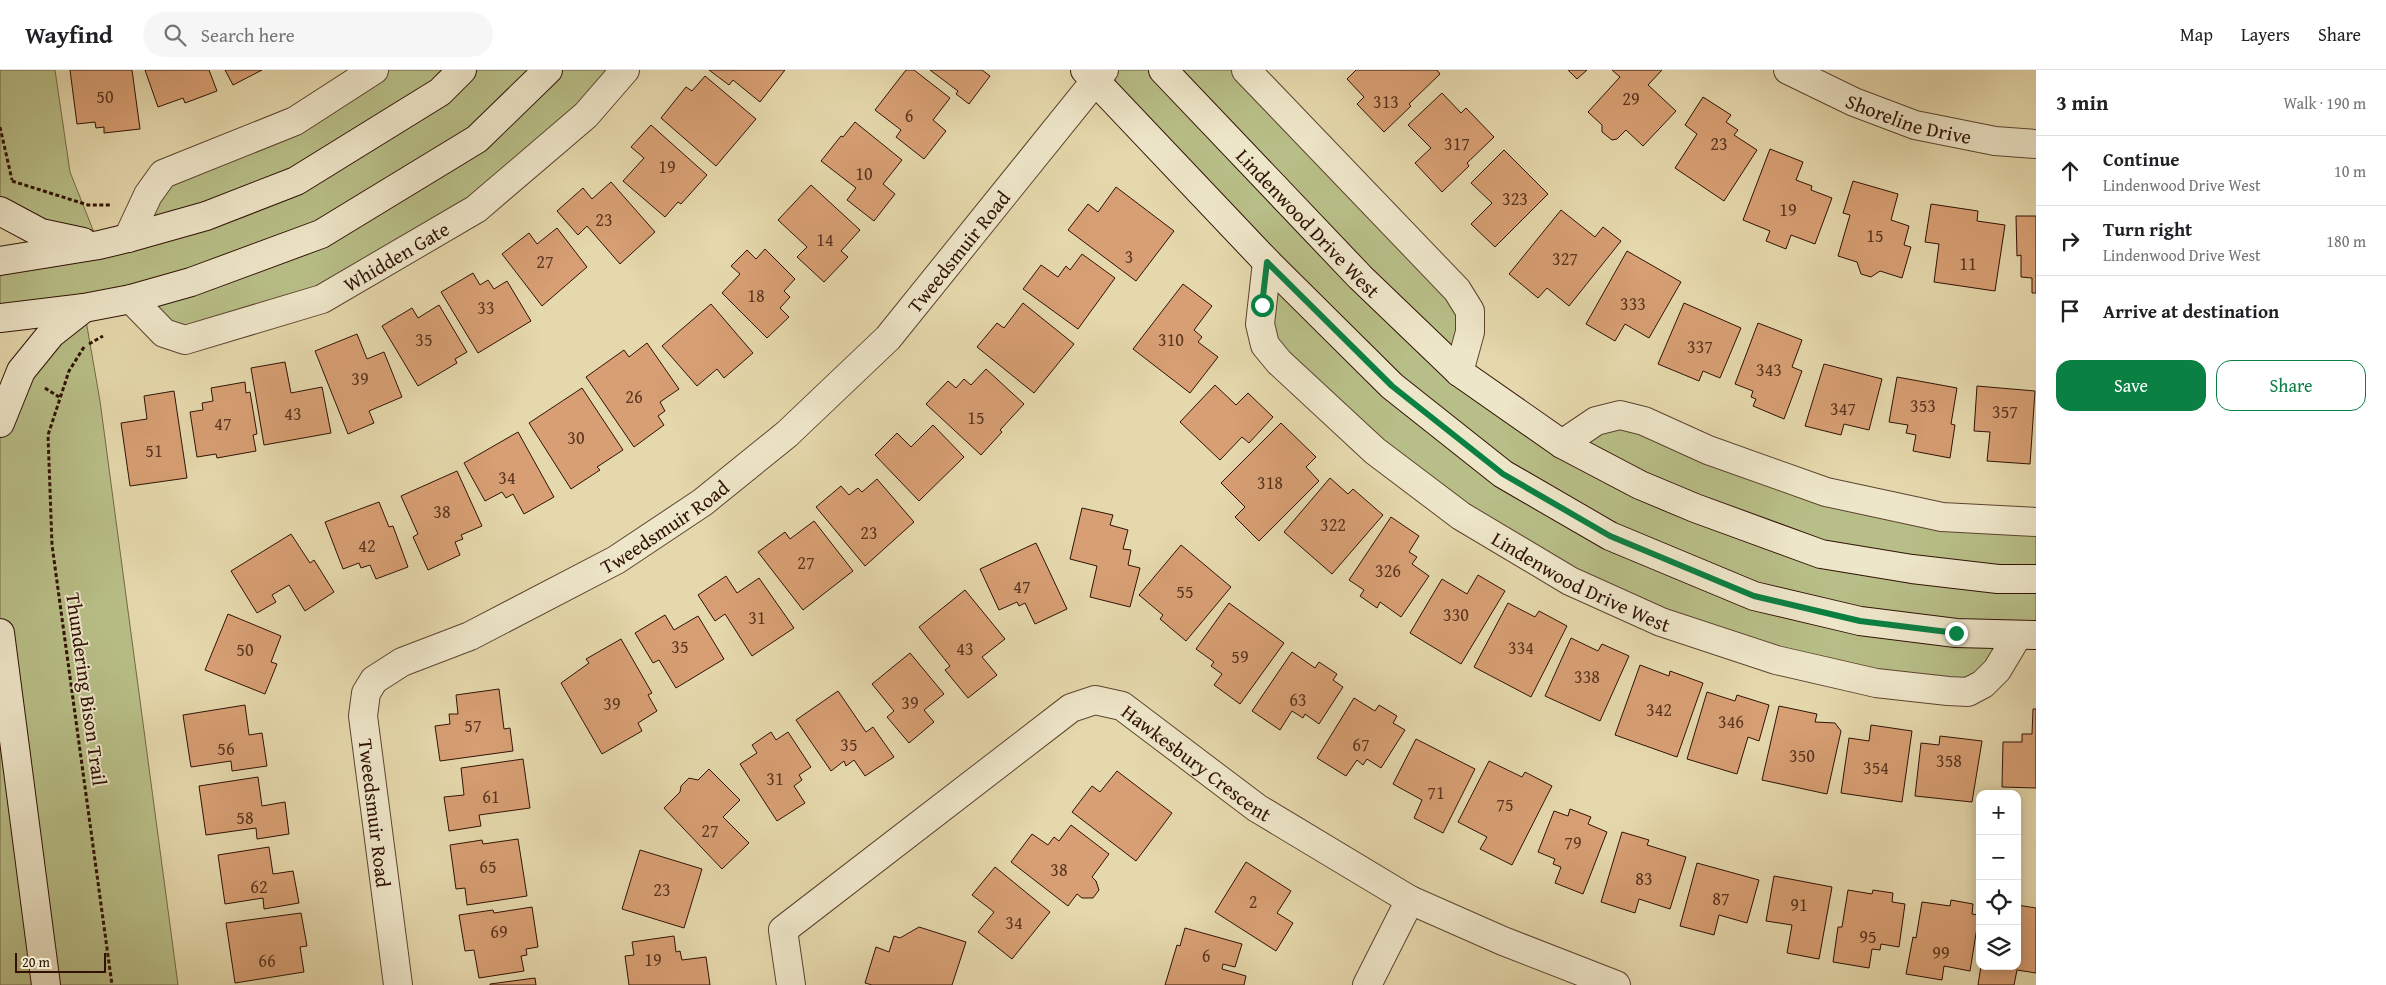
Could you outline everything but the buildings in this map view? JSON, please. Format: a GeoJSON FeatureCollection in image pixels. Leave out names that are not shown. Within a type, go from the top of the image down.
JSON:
{"type":"FeatureCollection","features":[{"type":"Feature","properties":{"kind":"street"},"geometry":{"type":"LineString","coordinates":[[128,238],[144,203],[163,174],[295,121],[374,70]]}},
{"type":"Feature","properties":{"kind":"street"},"geometry":{"type":"LineString","coordinates":[[0,261],[99,246],[206,216],[296,181],[440,92],[462,70]]}},
{"type":"Feature","properties":{"kind":"street"},"geometry":{"type":"LineString","coordinates":[[0,318],[84,308],[131,299],[191,282],[321,234],[477,139],[548,70]]}},
{"type":"Feature","properties":{"kind":"street","name":"Whidden Gate"},"geometry":{"type":"LineString","coordinates":[[131,299],[164,333],[185,340],[322,299],[476,209],[586,115],[625,70]]}},
{"type":"Feature","properties":{"kind":"street","name":"Lindenwood Drive West"},"geometry":{"type":"LineString","coordinates":[[1163,70],[1360,277],[1459,372],[1562,444],[1640,485],[1695,508],[1821,554],[1912,569],[1998,579],[2036,579]]}},
{"type":"Feature","properties":{"kind":"street"},"geometry":{"type":"LineString","coordinates":[[1246,70],[1457,290],[1470,311],[1470,332],[1459,372]]}},
{"type":"Feature","properties":{"kind":"street","name":"Shoreline Drive"},"geometry":{"type":"LineString","coordinates":[[1788,70],[1854,102],[1915,125],[1995,141],[2036,144]]}},
{"type":"Feature","properties":{"kind":"street","name":"Lindenwood Drive West"},"geometry":{"type":"LineString","coordinates":[[1094,74],[1267,262],[1392,386],[1503,474],[1610,536],[1754,596],[1860,621],[1956,633],[2027,635]]}},
{"type":"Feature","properties":{"kind":"street","name":"Tweedsmuir Road"},"geometry":{"type":"LineString","coordinates":[[398,985],[363,716],[366,693],[374,680],[402,662],[470,636],[616,560],[703,502],[787,434],[888,338],[1094,74]]}},
{"type":"Feature","properties":{"kind":"street"},"geometry":{"type":"LineString","coordinates":[[3,199],[41,233],[99,246]]}},
{"type":"Feature","properties":{"kind":"street","name":"Lindenwood Drive West"},"geometry":{"type":"LineString","coordinates":[[1267,262],[1260,324],[1266,345],[1279,362],[1374,451],[1461,516],[1570,581],[1661,622],[1776,660],[1876,683],[1968,692],[1983,684],[2027,635]]}},
{"type":"Feature","properties":{"kind":"street"},"geometry":{"type":"LineString","coordinates":[[0,423],[21,371],[51,334],[84,308]]}},
{"type":"Feature","properties":{"kind":"street"},"geometry":{"type":"LineString","coordinates":[[1562,444],[1596,421],[1620,415],[1644,421],[1708,450],[1826,492],[1942,517],[2036,522]]}},
{"type":"Feature","properties":{"kind":"street"},"geometry":{"type":"LineString","coordinates":[[0,633],[46,985]]}},
{"type":"Feature","properties":{"kind":"street","name":"Hawkesbury Crescent"},"geometry":{"type":"LineString","coordinates":[[791,985],[783,930],[1071,708],[1095,700],[1122,706],[1257,808],[1410,900],[1503,941],[1616,985]]}},
{"type":"Feature","properties":{"kind":"street"},"geometry":{"type":"LineString","coordinates":[[1367,985],[1410,900]]}},
{"type":"Feature","properties":{"kind":"path"},"geometry":{"type":"LineString","coordinates":[[0,128],[12,180],[3,199]]}},
{"type":"Feature","properties":{"kind":"path"},"geometry":{"type":"LineString","coordinates":[[12,180],[88,205],[144,203]]}},
{"type":"Feature","properties":{"kind":"path","name":"Thundering Bison Trail"},"geometry":{"type":"LineString","coordinates":[[108,334],[83,348],[69,371],[48,435],[52,545],[112,985]]}},
{"type":"Feature","properties":{"kind":"green space"},"geometry":{"type":"Polygon","coordinates":[[[0,70],[55,70],[70,172],[99,245],[128,238],[148,195],[374,70],[625,70],[476,209],[322,299],[185,340],[149,316],[84,309],[100,401],[178,985],[0,985],[0,423],[83,309],[0,318],[0,261],[97,246],[0,211],[0,70]]]}},
{"type":"Feature","properties":{"kind":"green space"},"geometry":{"type":"Polygon","coordinates":[[[1085,70],[1246,70],[1457,290],[1459,372],[1562,444],[1620,415],[1826,492],[2036,522],[2036,634],[1968,692],[1661,622],[1461,516],[1265,345],[1267,262],[1085,70]]]}},
{"type":"Feature","properties":{"kind":"route"},"geometry":{"type":"LineString","coordinates":[[1262,305],[1267,262],[1392,386],[1503,474],[1610,536],[1754,596],[1860,621],[1956,633]]}}]}
